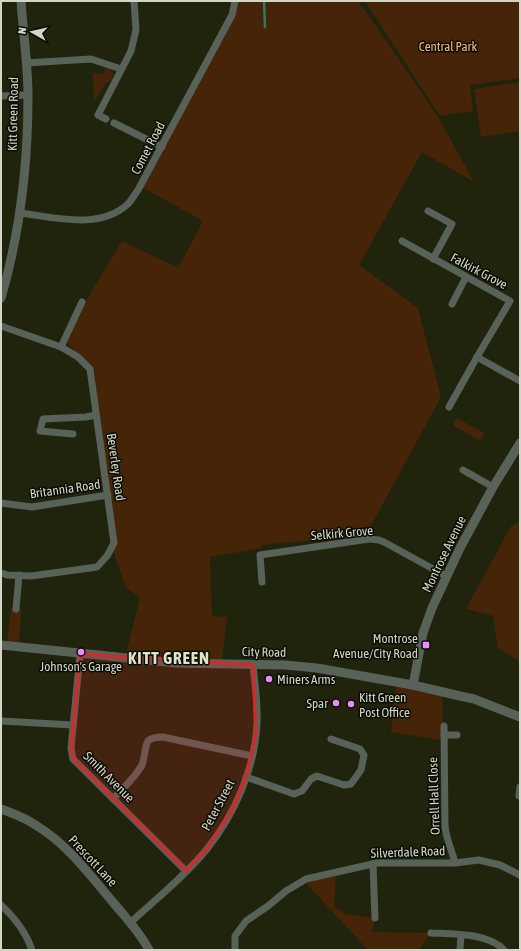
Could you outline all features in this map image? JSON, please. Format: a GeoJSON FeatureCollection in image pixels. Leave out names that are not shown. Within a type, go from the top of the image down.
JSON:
{"type":"FeatureCollection","features":[{"type":"Feature","properties":{"kind":"street","name":"Kitt Green Road"},"geometry":{"type":"LineString","coordinates":[[1,298],[20,213],[26,154],[28,95],[21,1]]}},
{"type":"Feature","properties":{"kind":"street"},"geometry":{"type":"LineString","coordinates":[[106,119],[98,115],[130,51],[136,30],[134,1]]}},
{"type":"Feature","properties":{"kind":"street","name":"Comet Road"},"geometry":{"type":"LineString","coordinates":[[20,213],[88,220],[109,215],[120,210],[129,202],[138,190],[162,147],[232,15],[235,1]]}},
{"type":"Feature","properties":{"kind":"street"},"geometry":{"type":"LineString","coordinates":[[26,63],[91,59],[121,69]]}},
{"type":"Feature","properties":{"kind":"street"},"geometry":{"type":"LineString","coordinates":[[1,96],[28,95]]}},
{"type":"Feature","properties":{"kind":"street"},"geometry":{"type":"LineString","coordinates":[[114,123],[162,147]]}},
{"type":"Feature","properties":{"kind":"street"},"geometry":{"type":"LineString","coordinates":[[428,211],[452,224],[433,259]]}},
{"type":"Feature","properties":{"kind":"street","name":"Falkirk Grove"},"geometry":{"type":"LineString","coordinates":[[402,241],[510,301],[449,407]]}},
{"type":"Feature","properties":{"kind":"street"},"geometry":{"type":"LineString","coordinates":[[452,304],[466,277]]}},
{"type":"Feature","properties":{"kind":"street"},"geometry":{"type":"LineString","coordinates":[[61,347],[82,302]]}},
{"type":"Feature","properties":{"kind":"street","name":"Beverley Road"},"geometry":{"type":"LineString","coordinates":[[1,326],[61,347],[78,357],[90,369],[114,543],[107,556],[97,567],[31,576],[7,575],[1,573]]}},
{"type":"Feature","properties":{"kind":"street"},"geometry":{"type":"LineString","coordinates":[[477,357],[520,381]]}},
{"type":"Feature","properties":{"kind":"street"},"geometry":{"type":"LineString","coordinates":[[73,434],[40,431],[43,419],[86,417],[96,415]]}},
{"type":"Feature","properties":{"kind":"street","name":"Montrose Avenue"},"geometry":{"type":"LineString","coordinates":[[413,685],[423,633],[446,576],[493,487],[520,443]]}},
{"type":"Feature","properties":{"kind":"street"},"geometry":{"type":"LineString","coordinates":[[463,470],[493,487]]}},
{"type":"Feature","properties":{"kind":"street","name":"Britannia Road"},"geometry":{"type":"LineString","coordinates":[[1,503],[32,507],[108,495]]}},
{"type":"Feature","properties":{"kind":"street","name":"Selkirk Grove"},"geometry":{"type":"LineString","coordinates":[[262,582],[260,555],[369,540],[379,540],[384,542],[446,576]]}},
{"type":"Feature","properties":{"kind":"street"},"geometry":{"type":"LineString","coordinates":[[16,609],[18,575]]}},
{"type":"Feature","properties":{"kind":"street","name":"City Road"},"geometry":{"type":"LineString","coordinates":[[1,645],[176,663],[285,665],[317,668],[413,685],[474,699],[520,717]]}},
{"type":"Feature","properties":{"kind":"street","name":"Smith Avenue"},"geometry":{"type":"LineString","coordinates":[[80,654],[70,748],[73,759],[186,870]]}},
{"type":"Feature","properties":{"kind":"street","name":"Peter Street"},"geometry":{"type":"LineString","coordinates":[[130,923],[207,849],[224,824],[238,799],[252,756],[257,724],[253,665]]}},
{"type":"Feature","properties":{"kind":"street"},"geometry":{"type":"LineString","coordinates":[[1,721],[73,725]]}},
{"type":"Feature","properties":{"kind":"street","name":"Orrell Hall Close"},"geometry":{"type":"LineString","coordinates":[[444,726],[445,826],[447,840],[453,854],[454,863]]}},
{"type":"Feature","properties":{"kind":"street"},"geometry":{"type":"LineString","coordinates":[[444,735],[457,735]]}},
{"type":"Feature","properties":{"kind":"street"},"geometry":{"type":"LineString","coordinates":[[113,799],[140,768],[146,746],[152,738],[163,737],[252,756]]}},
{"type":"Feature","properties":{"kind":"street"},"geometry":{"type":"LineString","coordinates":[[246,777],[294,794],[302,791],[311,779],[318,776],[344,785],[351,784],[361,770],[364,755],[360,749],[331,739]]}},
{"type":"Feature","properties":{"kind":"street"},"geometry":{"type":"LineString","coordinates":[[511,794],[519,796],[520,787]]}},
{"type":"Feature","properties":{"kind":"street","name":"Prescott Lane"},"geometry":{"type":"LineString","coordinates":[[1,810],[27,820],[38,826],[52,837],[90,875],[130,923],[149,950]]}},
{"type":"Feature","properties":{"kind":"street","name":"Silverdale Road"},"geometry":{"type":"LineString","coordinates":[[235,950],[235,936],[246,921],[286,891],[306,880],[373,864],[454,863],[479,860],[500,865],[520,875]]}},
{"type":"Feature","properties":{"kind":"street"},"geometry":{"type":"LineString","coordinates":[[373,864],[375,918]]}},
{"type":"Feature","properties":{"kind":"street"},"geometry":{"type":"LineString","coordinates":[[1,905],[15,920],[28,939],[32,950]]}},
{"type":"Feature","properties":{"kind":"street"},"geometry":{"type":"LineString","coordinates":[[431,933],[477,936],[500,946],[504,950]]}},
{"type":"Feature","properties":{"kind":"street"},"geometry":{"type":"LineString","coordinates":[[460,949],[462,934]]}},
{"type":"Feature","properties":{"kind":"highlighted area"},"geometry":{"type":"Polygon","coordinates":[[[80,654],[253,665],[256,735],[246,777],[233,809],[207,849],[186,871],[73,759],[71,748],[80,654]]]}},
{"type":"Feature","properties":{"kind":"green space"},"geometry":{"type":"Polygon","coordinates":[[[235,1],[357,1],[362,6],[437,115],[474,182],[422,152],[359,265],[418,308],[441,397],[366,535],[261,545],[261,548],[210,557],[212,616],[227,617],[222,660],[125,658],[140,598],[125,586],[112,547],[96,415],[95,372],[67,343],[87,299],[122,241],[178,268],[203,221],[140,186],[232,15],[235,1]]]}},
{"type":"Feature","properties":{"kind":"green space","name":"Central Park"},"geometry":{"type":"Polygon","coordinates":[[[365,1],[520,1],[520,78],[470,85],[473,111],[440,116],[365,1]]]}},
{"type":"Feature","properties":{"kind":"green space"},"geometry":{"type":"Polygon","coordinates":[[[105,68],[111,70],[114,75],[109,83],[106,82],[94,102],[93,73],[104,74],[105,68]]]}},
{"type":"Feature","properties":{"kind":"green space"},"geometry":{"type":"Polygon","coordinates":[[[520,82],[520,131],[481,137],[474,89],[520,82]]]}},
{"type":"Feature","properties":{"kind":"green space"},"geometry":{"type":"Polygon","coordinates":[[[457,418],[484,433],[480,441],[453,425],[457,418]]]}},
{"type":"Feature","properties":{"kind":"green space"},"geometry":{"type":"Polygon","coordinates":[[[520,522],[520,662],[498,648],[493,616],[466,609],[511,526],[520,522]]]}},
{"type":"Feature","properties":{"kind":"green space"},"geometry":{"type":"Polygon","coordinates":[[[11,608],[21,609],[19,647],[7,646],[11,608]]]}},
{"type":"Feature","properties":{"kind":"green space"},"geometry":{"type":"Polygon","coordinates":[[[397,683],[442,692],[444,741],[391,732],[397,683]]]}},
{"type":"Feature","properties":{"kind":"green space"},"geometry":{"type":"Polygon","coordinates":[[[336,872],[334,907],[346,914],[375,918],[372,932],[431,933],[419,950],[368,950],[304,881],[336,872]]]}},
{"type":"Feature","properties":{"kind":"waterway"},"geometry":{"type":"LineString","coordinates":[[264,1],[265,27]]}},
{"type":"Feature","properties":{"kind":"place","name":"Montrose Avenue/City Road"},"geometry":{"type":"Point","coordinates":[426,645]}},
{"type":"Feature","properties":{"kind":"place","name":"Johnson's Garage"},"geometry":{"type":"Point","coordinates":[81,652]}},
{"type":"Feature","properties":{"kind":"place","name":"Miners Arms"},"geometry":{"type":"Point","coordinates":[269,679]}},
{"type":"Feature","properties":{"kind":"place","name":"Spar"},"geometry":{"type":"Point","coordinates":[336,703]}},
{"type":"Feature","properties":{"kind":"place","name":"Kitt Green Post Office"},"geometry":{"type":"Point","coordinates":[351,704]}},
{"type":"Feature","properties":{"kind":"district","name":"KITT GREEN"},"geometry":{"type":"Point","coordinates":[169,658]}}]}
